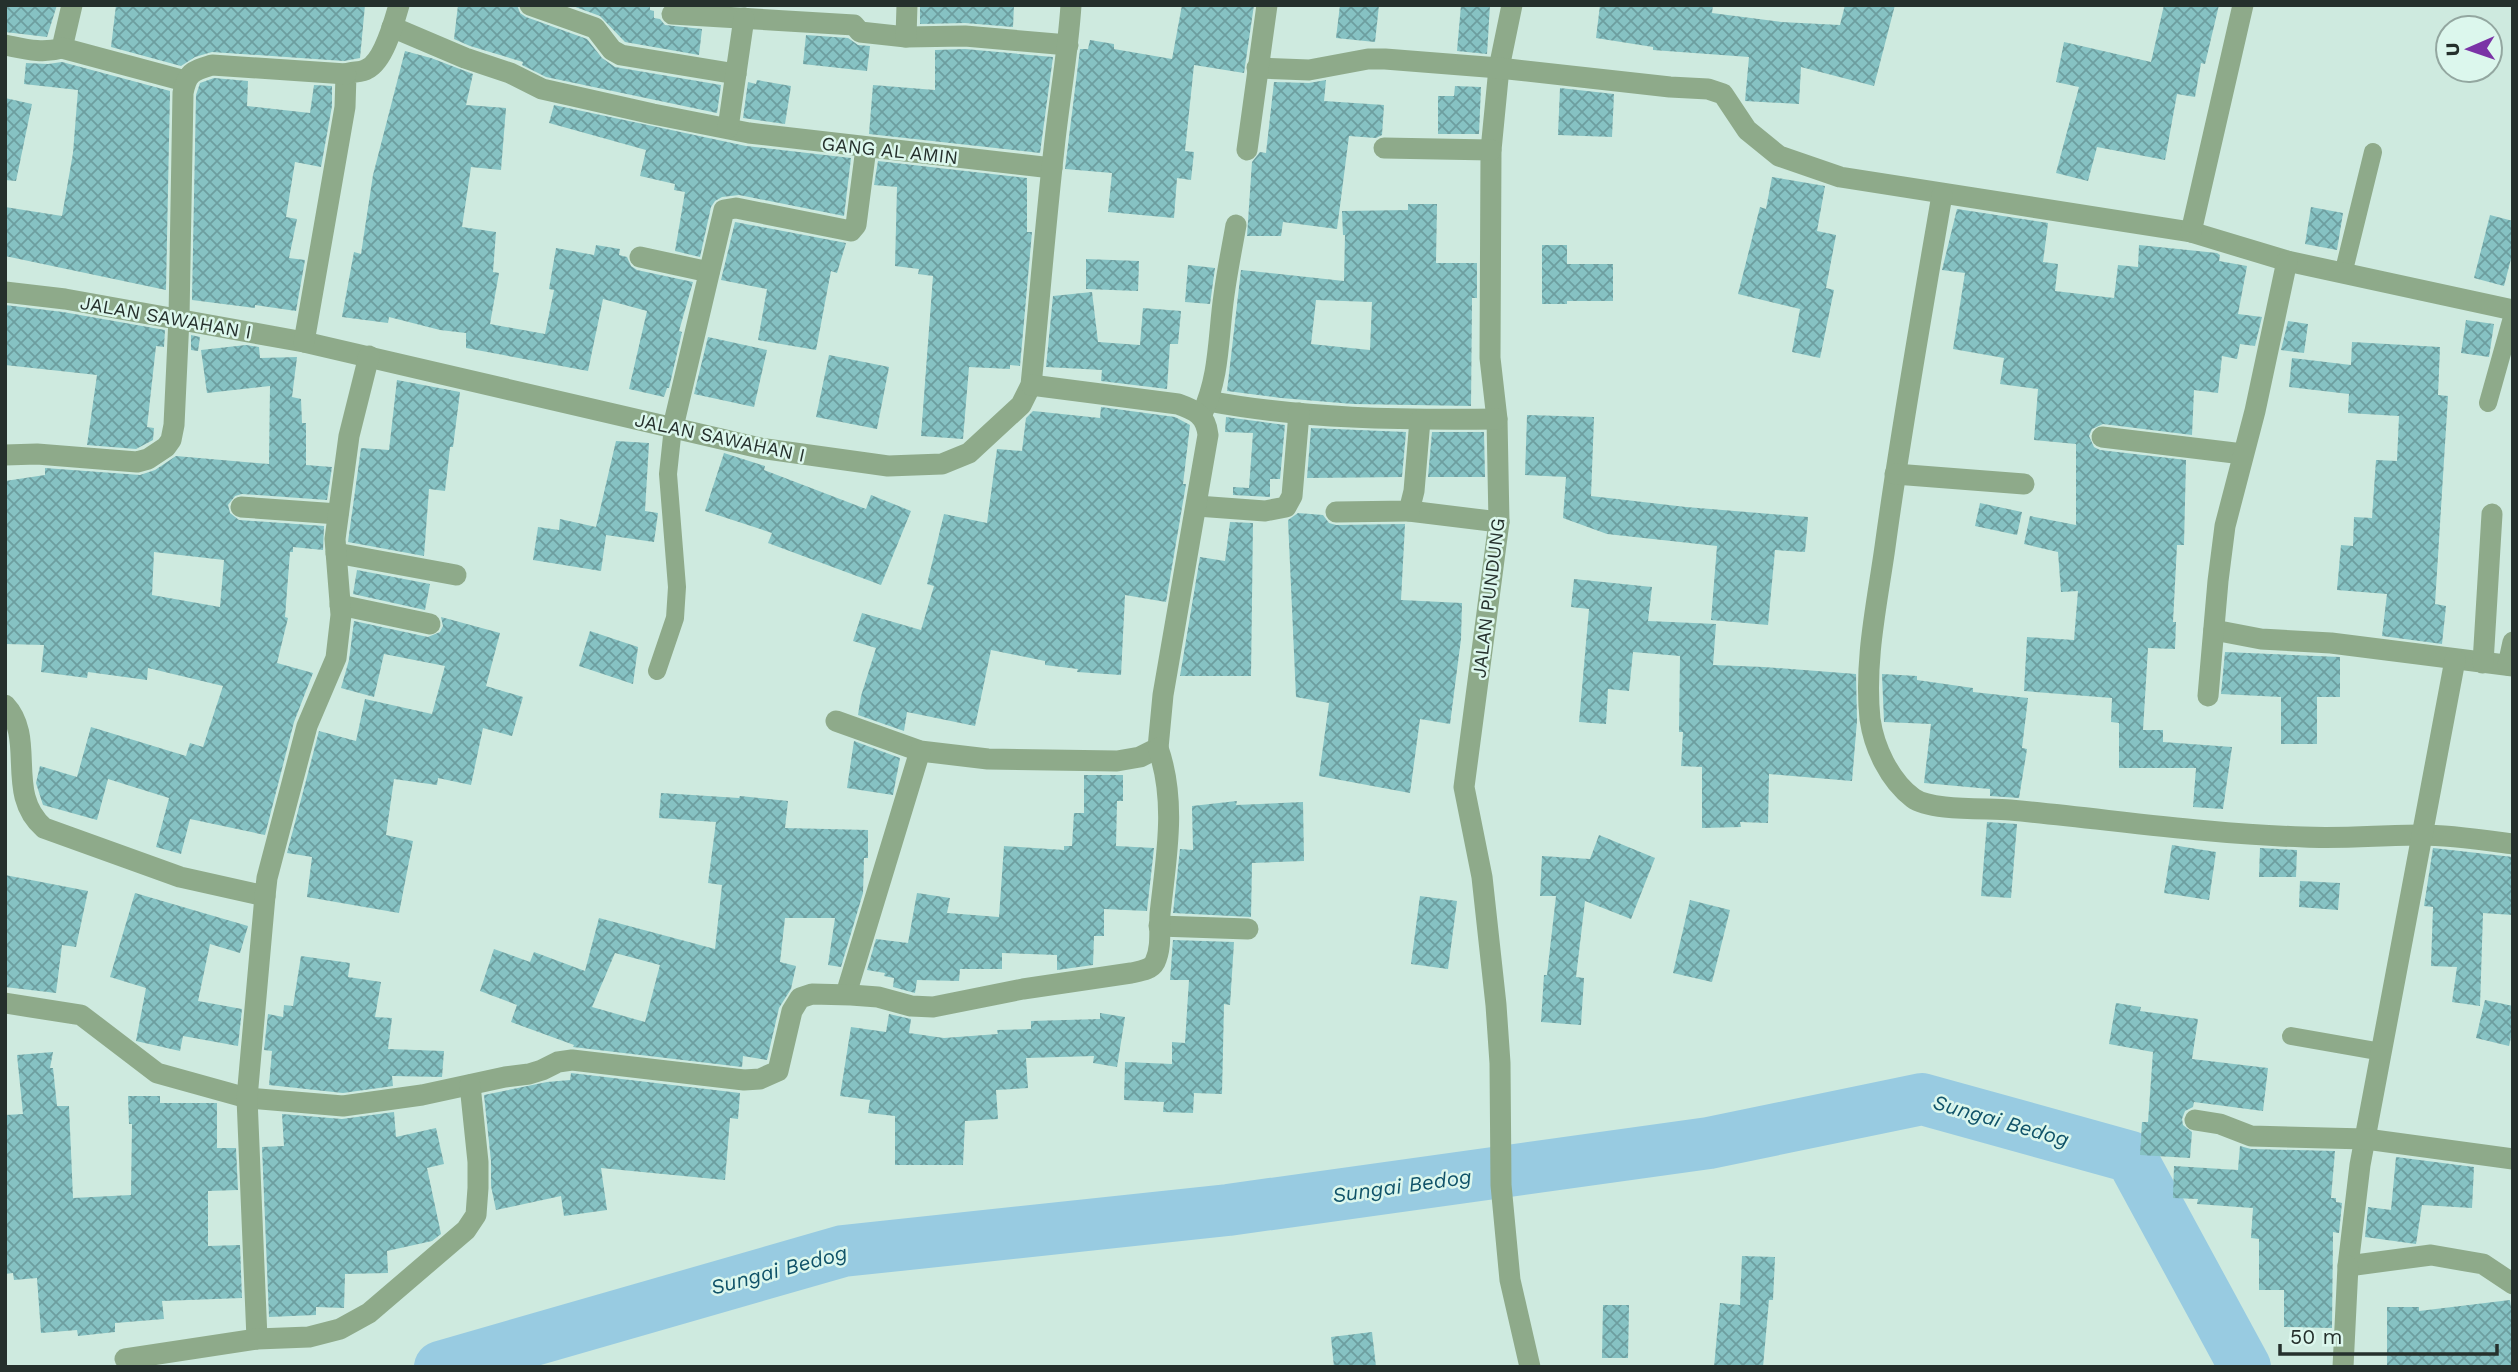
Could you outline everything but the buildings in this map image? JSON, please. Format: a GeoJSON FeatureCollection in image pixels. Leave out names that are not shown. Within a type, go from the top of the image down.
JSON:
{"type":"FeatureCollection","features":[{"type":"Feature","properties":{"kind":"street"},"geometry":{"type":"LineString","coordinates":[[62,48],[72,5]]}},
{"type":"Feature","properties":{"kind":"street"},"geometry":{"type":"LineString","coordinates":[[5,455],[37,454],[137,462],[158,454],[166,447],[173,433],[179,318],[185,80],[193,71],[212,65],[346,74],[367,69],[383,50],[399,5]]}},
{"type":"Feature","properties":{"kind":"street"},"geometry":{"type":"LineString","coordinates":[[530,5],[596,29],[612,50],[621,55],[736,74]]}},
{"type":"Feature","properties":{"kind":"street"},"geometry":{"type":"LineString","coordinates":[[906,37],[907,5]]}},
{"type":"Feature","properties":{"kind":"street","name":"JALAN SAWAHAN I"},"geometry":{"type":"LineString","coordinates":[[5,292],[179,318],[304,342],[760,449],[888,466],[942,464],[969,453],[990,435],[1021,405],[1031,385],[1071,5]]}},
{"type":"Feature","properties":{"kind":"street"},"geometry":{"type":"LineString","coordinates":[[1247,150],[1267,5]]}},
{"type":"Feature","properties":{"kind":"street","name":"JALAN PUNDUNG"},"geometry":{"type":"LineString","coordinates":[[1512,5],[1499,68],[1491,150],[1490,358],[1497,419],[1499,522],[1464,786],[1482,877],[1500,1063],[1501,1185],[1510,1280],[1530,1367]]}},
{"type":"Feature","properties":{"kind":"street"},"geometry":{"type":"LineString","coordinates":[[2191,232],[2243,5]]}},
{"type":"Feature","properties":{"kind":"street"},"geometry":{"type":"LineString","coordinates":[[672,14],[854,25],[860,32],[906,37],[965,36],[1068,45]]}},
{"type":"Feature","properties":{"kind":"street"},"geometry":{"type":"LineString","coordinates":[[728,128],[744,18]]}},
{"type":"Feature","properties":{"kind":"street","name":"GANG AL AMIN"},"geometry":{"type":"LineString","coordinates":[[392,27],[465,58],[510,73],[542,89],[728,128],[866,148],[1052,168]]}},
{"type":"Feature","properties":{"kind":"street"},"geometry":{"type":"LineString","coordinates":[[5,45],[38,52],[62,48],[185,80]]}},
{"type":"Feature","properties":{"kind":"street"},"geometry":{"type":"LineString","coordinates":[[1258,68],[1309,70],[1368,59],[1499,68],[1707,89],[1723,94],[1747,130],[1779,156],[1840,177],[2191,232],[2287,261],[2513,312]]}},
{"type":"Feature","properties":{"kind":"street"},"geometry":{"type":"LineString","coordinates":[[304,342],[345,107],[346,74]]}},
{"type":"Feature","properties":{"kind":"street"},"geometry":{"type":"LineString","coordinates":[[673,427],[722,214],[728,208],[851,231],[856,225],[866,148]]}},
{"type":"Feature","properties":{"kind":"street"},"geometry":{"type":"LineString","coordinates":[[1384,148],[1491,150]]}},
{"type":"Feature","properties":{"kind":"street"},"geometry":{"type":"LineString","coordinates":[[1942,195],[1872,626],[1870,719],[1876,744],[1886,766],[1900,786],[1915,800],[1934,806],[2006,810],[2276,836],[2351,838],[2423,835],[2513,844]]}},
{"type":"Feature","properties":{"kind":"street"},"geometry":{"type":"LineString","coordinates":[[5,1003],[81,1015],[157,1073],[247,1098],[343,1106],[422,1095],[529,1074],[558,1062],[572,1060],[744,1080],[760,1079],[778,1071],[792,1011],[800,998],[812,994],[878,997],[911,1006],[933,1007],[1148,969],[1154,964],[1159,945],[1170,813],[1166,770],[1158,748],[1163,695],[1197,506],[1208,435],[1205,409],[1218,361],[1224,296],[1236,225]]}},
{"type":"Feature","properties":{"kind":"street"},"geometry":{"type":"LineString","coordinates":[[640,257],[709,272]]}},
{"type":"Feature","properties":{"kind":"street"},"geometry":{"type":"LineString","coordinates":[[2208,696],[2225,526],[2287,261]]}},
{"type":"Feature","properties":{"kind":"street"},"geometry":{"type":"LineString","coordinates":[[257,1339],[247,1098],[267,878],[307,726],[336,658],[340,605],[336,553],[338,514],[349,436],[369,356]]}},
{"type":"Feature","properties":{"kind":"street"},"geometry":{"type":"LineString","coordinates":[[1031,385],[1178,404],[1193,409],[1244,408],[1420,420],[1497,419]]}},
{"type":"Feature","properties":{"kind":"street"},"geometry":{"type":"LineString","coordinates":[[1197,506],[1265,511],[1286,508],[1292,496],[1299,413]]}},
{"type":"Feature","properties":{"kind":"street"},"geometry":{"type":"LineString","coordinates":[[1409,511],[1414,491],[1420,420]]}},
{"type":"Feature","properties":{"kind":"street"},"geometry":{"type":"LineString","coordinates":[[2102,437],[2244,454]]}},
{"type":"Feature","properties":{"kind":"street"},"geometry":{"type":"LineString","coordinates":[[1895,474],[2024,484]]}},
{"type":"Feature","properties":{"kind":"street"},"geometry":{"type":"LineString","coordinates":[[241,507],[338,514]]}},
{"type":"Feature","properties":{"kind":"street"},"geometry":{"type":"LineString","coordinates":[[1336,512],[1409,511],[1499,522]]}},
{"type":"Feature","properties":{"kind":"street"},"geometry":{"type":"LineString","coordinates":[[2483,663],[2492,514]]}},
{"type":"Feature","properties":{"kind":"street"},"geometry":{"type":"LineString","coordinates":[[336,553],[456,575]]}},
{"type":"Feature","properties":{"kind":"street"},"geometry":{"type":"LineString","coordinates":[[340,605],[430,624]]}},
{"type":"Feature","properties":{"kind":"street"},"geometry":{"type":"LineString","coordinates":[[2214,630],[2261,639],[2330,643],[2510,666],[2513,642]]}},
{"type":"Feature","properties":{"kind":"street"},"geometry":{"type":"LineString","coordinates":[[2343,1367],[2348,1266],[2360,1165],[2455,660]]}},
{"type":"Feature","properties":{"kind":"street"},"geometry":{"type":"LineString","coordinates":[[5,705],[20,731],[20,771],[24,794],[35,821],[44,828],[180,877],[265,896]]}},
{"type":"Feature","properties":{"kind":"street"},"geometry":{"type":"LineString","coordinates":[[836,721],[920,751],[988,759],[1117,761],[1140,757],[1158,748]]}},
{"type":"Feature","properties":{"kind":"street"},"geometry":{"type":"LineString","coordinates":[[846,994],[920,751]]}},
{"type":"Feature","properties":{"kind":"street"},"geometry":{"type":"LineString","coordinates":[[1159,926],[1248,929]]}},
{"type":"Feature","properties":{"kind":"street"},"geometry":{"type":"LineString","coordinates":[[125,1359],[257,1339],[309,1337],[340,1329],[369,1312],[466,1230],[476,1215],[478,1162],[470,1085]]}},
{"type":"Feature","properties":{"kind":"street"},"geometry":{"type":"LineString","coordinates":[[2195,1120],[2220,1124],[2251,1136],[2366,1139],[2513,1159]]}},
{"type":"Feature","properties":{"kind":"street"},"geometry":{"type":"LineString","coordinates":[[2348,1266],[2431,1255],[2483,1264],[2513,1284]]}},
{"type":"Feature","properties":{"kind":"lane"},"geometry":{"type":"LineString","coordinates":[[2343,274],[2373,152]]}},
{"type":"Feature","properties":{"kind":"lane"},"geometry":{"type":"LineString","coordinates":[[2488,403],[2513,312]]}},
{"type":"Feature","properties":{"kind":"lane"},"geometry":{"type":"LineString","coordinates":[[657,671],[675,618],[677,587],[668,474],[673,427]]}},
{"type":"Feature","properties":{"kind":"lane"},"geometry":{"type":"LineString","coordinates":[[2291,1036],[2382,1052]]}},
{"type":"Feature","properties":{"kind":"waterway","name":"Sungai Bedog"},"geometry":{"type":"LineString","coordinates":[[440,1367],[843,1251],[1228,1210],[1709,1143],[1922,1099],[2131,1157],[2245,1367]]}}]}
